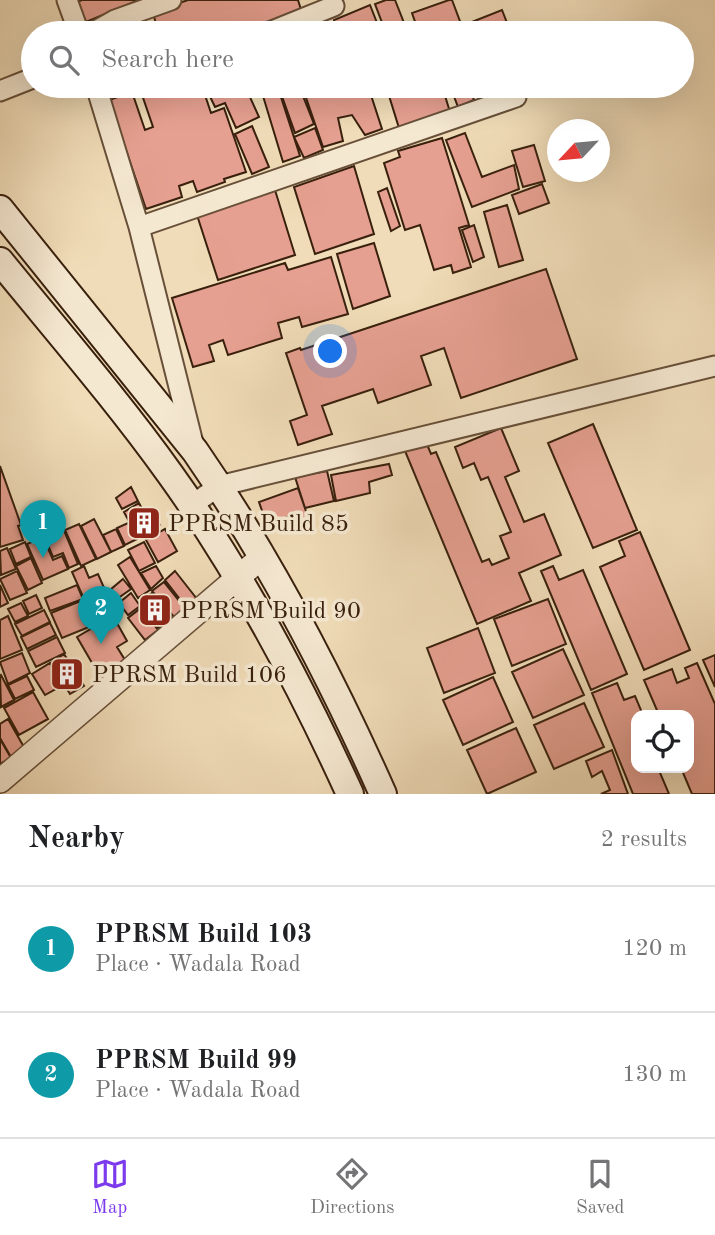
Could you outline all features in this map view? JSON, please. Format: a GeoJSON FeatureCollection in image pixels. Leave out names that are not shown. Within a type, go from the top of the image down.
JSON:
{"type":"FeatureCollection","features":[{"type":"Feature","properties":{"kind":"main road"},"geometry":{"type":"LineString","coordinates":[[0,209],[219,486],[306,634],[383,794]]}},
{"type":"Feature","properties":{"kind":"main road"},"geometry":{"type":"LineString","coordinates":[[0,261],[151,449],[192,505],[278,647],[350,794]]}},
{"type":"Feature","properties":{"kind":"street"},"geometry":{"type":"LineString","coordinates":[[67,0],[75,21]]}},
{"type":"Feature","properties":{"kind":"street"},"geometry":{"type":"LineString","coordinates":[[113,21],[171,0]]}},
{"type":"Feature","properties":{"kind":"street"},"geometry":{"type":"LineString","coordinates":[[297,21],[334,6]]}},
{"type":"Feature","properties":{"kind":"street"},"geometry":{"type":"LineString","coordinates":[[0,91],[21,83]]}},
{"type":"Feature","properties":{"kind":"street"},"geometry":{"type":"LineString","coordinates":[[105,98],[194,451]]}},
{"type":"Feature","properties":{"kind":"street"},"geometry":{"type":"LineString","coordinates":[[139,227],[513,98]]}},
{"type":"Feature","properties":{"kind":"street"},"geometry":{"type":"LineString","coordinates":[[192,505],[219,486],[715,366]]}},
{"type":"Feature","properties":{"kind":"street"},"geometry":{"type":"LineString","coordinates":[[0,781],[262,557]]}},
{"type":"Feature","properties":{"kind":"building"},"geometry":{"type":"Polygon","coordinates":[[[139,0],[88,21],[86,21],[77,2],[139,0]]]}},
{"type":"Feature","properties":{"kind":"building"},"geometry":{"type":"Polygon","coordinates":[[[188,0],[298,0],[303,16],[287,21],[155,21],[153,12],[188,0]]]}},
{"type":"Feature","properties":{"kind":"building"},"geometry":{"type":"Polygon","coordinates":[[[395,0],[403,21],[381,21],[375,4],[395,0]]]}},
{"type":"Feature","properties":{"kind":"building"},"geometry":{"type":"Polygon","coordinates":[[[452,0],[460,21],[415,21],[412,13],[452,0]]]}},
{"type":"Feature","properties":{"kind":"building"},"geometry":{"type":"Polygon","coordinates":[[[370,5],[376,21],[334,21],[370,5]]]}},
{"type":"Feature","properties":{"kind":"building"},"geometry":{"type":"Polygon","coordinates":[[[502,10],[506,21],[474,21],[502,10]]]}},
{"type":"Feature","properties":{"kind":"building"},"geometry":{"type":"Polygon","coordinates":[[[134,98],[145,130],[153,127],[143,98],[206,98],[211,113],[224,108],[246,172],[197,192],[193,181],[179,186],[182,197],[146,209],[109,100],[134,98]]]}},
{"type":"Feature","properties":{"kind":"building"},"geometry":{"type":"Polygon","coordinates":[[[211,98],[250,98],[259,117],[236,128],[225,103],[215,107],[211,98]]]}},
{"type":"Feature","properties":{"kind":"building"},"geometry":{"type":"Polygon","coordinates":[[[264,98],[281,98],[300,156],[283,162],[264,98]]]}},
{"type":"Feature","properties":{"kind":"building"},"geometry":{"type":"Polygon","coordinates":[[[283,98],[304,98],[314,124],[295,133],[283,98]]]}},
{"type":"Feature","properties":{"kind":"building"},"geometry":{"type":"Polygon","coordinates":[[[306,98],[372,98],[382,129],[365,135],[352,115],[338,118],[343,141],[323,147],[306,98]]]}},
{"type":"Feature","properties":{"kind":"building"},"geometry":{"type":"Polygon","coordinates":[[[390,98],[446,98],[450,112],[399,128],[390,98]]]}},
{"type":"Feature","properties":{"kind":"building"},"geometry":{"type":"Polygon","coordinates":[[[455,98],[473,98],[474,100],[458,107],[455,98]]]}},
{"type":"Feature","properties":{"kind":"building"},"geometry":{"type":"Polygon","coordinates":[[[252,126],[269,167],[252,174],[235,134],[252,126]]]}},
{"type":"Feature","properties":{"kind":"building"},"geometry":{"type":"Polygon","coordinates":[[[315,128],[323,150],[304,158],[294,137],[315,128]]]}},
{"type":"Feature","properties":{"kind":"building"},"geometry":{"type":"Polygon","coordinates":[[[465,133],[482,177],[514,165],[519,189],[472,207],[446,140],[465,133]]]}},
{"type":"Feature","properties":{"kind":"building"},"geometry":{"type":"Polygon","coordinates":[[[442,138],[469,225],[459,228],[471,267],[453,273],[451,265],[434,270],[420,225],[405,230],[384,163],[400,157],[398,151],[442,138]]]}},
{"type":"Feature","properties":{"kind":"building"},"geometry":{"type":"Polygon","coordinates":[[[534,145],[545,181],[523,187],[512,151],[534,145]]]}},
{"type":"Feature","properties":{"kind":"building"},"geometry":{"type":"Polygon","coordinates":[[[354,166],[374,234],[315,254],[294,187],[354,166]]]}},
{"type":"Feature","properties":{"kind":"building"},"geometry":{"type":"Polygon","coordinates":[[[542,184],[549,203],[519,214],[512,195],[542,184]]]}},
{"type":"Feature","properties":{"kind":"building"},"geometry":{"type":"Polygon","coordinates":[[[387,188],[400,226],[391,231],[378,192],[387,188]]]}},
{"type":"Feature","properties":{"kind":"building"},"geometry":{"type":"Polygon","coordinates":[[[275,190],[295,255],[218,280],[196,212],[275,190]]]}},
{"type":"Feature","properties":{"kind":"building"},"geometry":{"type":"Polygon","coordinates":[[[507,205],[523,260],[499,267],[484,212],[507,205]]]}},
{"type":"Feature","properties":{"kind":"building"},"geometry":{"type":"Polygon","coordinates":[[[474,225],[484,257],[473,262],[462,230],[474,225]]]}},
{"type":"Feature","properties":{"kind":"building"},"geometry":{"type":"Polygon","coordinates":[[[374,243],[390,296],[353,309],[337,254],[374,243]]]}},
{"type":"Feature","properties":{"kind":"building"},"geometry":{"type":"Polygon","coordinates":[[[331,257],[348,314],[302,327],[299,317],[278,323],[282,338],[228,355],[223,340],[209,345],[214,361],[193,367],[172,298],[285,263],[288,270],[331,257]]]}},
{"type":"Feature","properties":{"kind":"building"},"geometry":{"type":"Polygon","coordinates":[[[546,269],[577,359],[461,398],[444,348],[421,356],[431,385],[378,403],[373,389],[322,406],[332,434],[298,445],[290,421],[307,415],[286,353],[546,269]]]}},
{"type":"Feature","properties":{"kind":"building"},"geometry":{"type":"Polygon","coordinates":[[[593,424],[637,530],[593,548],[548,443],[593,424]]]}},
{"type":"Feature","properties":{"kind":"building"},"geometry":{"type":"Polygon","coordinates":[[[501,428],[519,471],[505,477],[524,522],[544,514],[561,555],[519,573],[531,601],[477,624],[405,451],[426,442],[431,454],[436,452],[482,562],[489,559],[492,565],[509,558],[500,536],[511,532],[488,477],[481,480],[474,463],[463,468],[455,447],[501,428]]]}},
{"type":"Feature","properties":{"kind":"building"},"geometry":{"type":"Polygon","coordinates":[[[389,464],[392,475],[369,482],[370,493],[336,501],[331,475],[389,464]]]}},
{"type":"Feature","properties":{"kind":"building"},"geometry":{"type":"Polygon","coordinates":[[[0,466],[21,525],[18,526],[23,540],[0,547],[0,466]]]}},
{"type":"Feature","properties":{"kind":"building"},"geometry":{"type":"Polygon","coordinates":[[[327,471],[334,501],[305,508],[295,477],[327,471]]]}},
{"type":"Feature","properties":{"kind":"building"},"geometry":{"type":"Polygon","coordinates":[[[131,487],[138,501],[122,509],[116,498],[131,487]]]}},
{"type":"Feature","properties":{"kind":"building"},"geometry":{"type":"Polygon","coordinates":[[[298,488],[309,520],[296,524],[293,515],[267,525],[259,502],[298,488]]]}},
{"type":"Feature","properties":{"kind":"building","name":"PPRSM Build 85"},"geometry":{"type":"Polygon","coordinates":[[[139,503],[148,520],[155,516],[160,525],[138,538],[124,512],[139,503]]]}},
{"type":"Feature","properties":{"kind":"building"},"geometry":{"type":"Polygon","coordinates":[[[94,519],[111,552],[97,559],[81,526],[94,519]]]}},
{"type":"Feature","properties":{"kind":"building"},"geometry":{"type":"Polygon","coordinates":[[[128,523],[137,539],[125,545],[117,528],[128,523]]]}},
{"type":"Feature","properties":{"kind":"building"},"geometry":{"type":"Polygon","coordinates":[[[79,524],[96,559],[81,566],[65,530],[79,524]]]}},
{"type":"Feature","properties":{"kind":"building"},"geometry":{"type":"Polygon","coordinates":[[[63,528],[78,564],[69,568],[63,553],[53,557],[44,536],[63,528]]]}},
{"type":"Feature","properties":{"kind":"building"},"geometry":{"type":"Polygon","coordinates":[[[116,529],[124,546],[111,552],[103,535],[116,529]]]}},
{"type":"Feature","properties":{"kind":"building"},"geometry":{"type":"Polygon","coordinates":[[[165,529],[177,551],[158,562],[146,540],[165,529]]]}},
{"type":"Feature","properties":{"kind":"building"},"geometry":{"type":"Polygon","coordinates":[[[640,532],[690,650],[644,670],[600,567],[625,556],[619,541],[640,532]]]}},
{"type":"Feature","properties":{"kind":"building"},"geometry":{"type":"Polygon","coordinates":[[[43,537],[53,560],[62,556],[68,569],[43,580],[27,544],[43,537]]]}},
{"type":"Feature","properties":{"kind":"building"},"geometry":{"type":"Polygon","coordinates":[[[25,542],[31,557],[16,564],[10,549],[25,542]]]}},
{"type":"Feature","properties":{"kind":"building"},"geometry":{"type":"Polygon","coordinates":[[[144,542],[155,563],[139,571],[128,550],[144,542]]]}},
{"type":"Feature","properties":{"kind":"building"},"geometry":{"type":"Polygon","coordinates":[[[7,548],[16,569],[1,575],[0,551],[7,548]]]}},
{"type":"Feature","properties":{"kind":"building"},"geometry":{"type":"Polygon","coordinates":[[[130,557],[150,590],[138,598],[118,565],[130,557]]]}},
{"type":"Feature","properties":{"kind":"building"},"geometry":{"type":"Polygon","coordinates":[[[31,558],[42,583],[28,590],[16,566],[31,558]]]}},
{"type":"Feature","properties":{"kind":"building"},"geometry":{"type":"Polygon","coordinates":[[[84,566],[89,578],[98,574],[105,590],[84,599],[72,572],[84,566]]]}},
{"type":"Feature","properties":{"kind":"building"},"geometry":{"type":"Polygon","coordinates":[[[156,566],[163,578],[151,589],[141,573],[156,566]]]}},
{"type":"Feature","properties":{"kind":"building"},"geometry":{"type":"Polygon","coordinates":[[[553,566],[559,580],[583,570],[627,674],[591,690],[541,571],[553,566]]]}},
{"type":"Feature","properties":{"kind":"building"},"geometry":{"type":"Polygon","coordinates":[[[17,571],[27,593],[10,600],[0,579],[17,571]]]}},
{"type":"Feature","properties":{"kind":"building"},"geometry":{"type":"Polygon","coordinates":[[[175,571],[197,599],[186,607],[165,580],[175,571]]]}},
{"type":"Feature","properties":{"kind":"building"},"geometry":{"type":"Polygon","coordinates":[[[123,579],[131,589],[117,599],[110,590],[123,579]]]}},
{"type":"Feature","properties":{"kind":"building"},"geometry":{"type":"Polygon","coordinates":[[[164,582],[185,608],[174,617],[152,591],[164,582]]]}},
{"type":"Feature","properties":{"kind":"building"},"geometry":{"type":"Polygon","coordinates":[[[0,585],[8,603],[0,607],[0,585]]]}},
{"type":"Feature","properties":{"kind":"building"},"geometry":{"type":"Polygon","coordinates":[[[77,585],[83,599],[50,611],[45,598],[77,585]]]}},
{"type":"Feature","properties":{"kind":"building"},"geometry":{"type":"Polygon","coordinates":[[[131,593],[140,606],[128,615],[119,603],[131,593]]]}},
{"type":"Feature","properties":{"kind":"building","name":"PPRSM Build 90"},"geometry":{"type":"Polygon","coordinates":[[[152,593],[172,618],[159,628],[139,603],[152,593]]]}},
{"type":"Feature","properties":{"kind":"building"},"geometry":{"type":"Polygon","coordinates":[[[36,595],[42,608],[29,614],[23,601],[36,595]]]}},
{"type":"Feature","properties":{"kind":"building"},"geometry":{"type":"Polygon","coordinates":[[[548,599],[566,644],[512,666],[494,619],[548,599]]]}},
{"type":"Feature","properties":{"kind":"building"},"geometry":{"type":"Polygon","coordinates":[[[83,600],[94,625],[62,638],[51,613],[83,600]]]}},
{"type":"Feature","properties":{"kind":"building"},"geometry":{"type":"Polygon","coordinates":[[[21,603],[28,616],[15,622],[8,609],[21,603]]]}},
{"type":"Feature","properties":{"kind":"building"},"geometry":{"type":"Polygon","coordinates":[[[141,608],[158,630],[145,640],[128,618],[141,608]]]}},
{"type":"Feature","properties":{"kind":"building"},"geometry":{"type":"Polygon","coordinates":[[[44,610],[50,622],[22,636],[15,624],[44,610]]]}},
{"type":"Feature","properties":{"kind":"building"},"geometry":{"type":"Polygon","coordinates":[[[8,616],[22,650],[0,659],[0,620],[8,616]]]}},
{"type":"Feature","properties":{"kind":"building"},"geometry":{"type":"Polygon","coordinates":[[[113,616],[127,641],[117,647],[125,660],[99,675],[77,637],[113,616]]]}},
{"type":"Feature","properties":{"kind":"building"},"geometry":{"type":"Polygon","coordinates":[[[50,623],[56,635],[27,649],[21,637],[50,623]]]}},
{"type":"Feature","properties":{"kind":"building"},"geometry":{"type":"Polygon","coordinates":[[[478,628],[495,673],[444,693],[427,648],[478,628]]]}},
{"type":"Feature","properties":{"kind":"building"},"geometry":{"type":"Polygon","coordinates":[[[57,637],[65,653],[36,667],[28,651],[57,637]]]}},
{"type":"Feature","properties":{"kind":"building"},"geometry":{"type":"Polygon","coordinates":[[[563,649],[584,695],[533,718],[512,672],[563,649]]]}},
{"type":"Feature","properties":{"kind":"building"},"geometry":{"type":"Polygon","coordinates":[[[22,653],[30,673],[8,684],[0,662],[22,653]]]}},
{"type":"Feature","properties":{"kind":"building","name":"PPRSM Build 106"},"geometry":{"type":"Polygon","coordinates":[[[64,654],[84,686],[70,694],[51,663],[64,654]]]}},
{"type":"Feature","properties":{"kind":"building"},"geometry":{"type":"Polygon","coordinates":[[[715,655],[715,687],[703,660],[715,655]]]}},
{"type":"Feature","properties":{"kind":"building"},"geometry":{"type":"Polygon","coordinates":[[[50,663],[63,685],[45,695],[32,674],[50,663]]]}},
{"type":"Feature","properties":{"kind":"building"},"geometry":{"type":"Polygon","coordinates":[[[697,663],[715,704],[715,794],[692,794],[683,773],[694,773],[694,710],[657,710],[644,680],[672,669],[677,683],[689,678],[685,668],[697,663]]]}},
{"type":"Feature","properties":{"kind":"building"},"geometry":{"type":"Polygon","coordinates":[[[0,676],[14,700],[1,707],[0,676]]]}},
{"type":"Feature","properties":{"kind":"building"},"geometry":{"type":"Polygon","coordinates":[[[27,676],[34,690],[15,699],[8,685],[27,676]]]}},
{"type":"Feature","properties":{"kind":"building"},"geometry":{"type":"Polygon","coordinates":[[[493,677],[513,722],[463,745],[443,700],[493,677]]]}},
{"type":"Feature","properties":{"kind":"building"},"geometry":{"type":"Polygon","coordinates":[[[617,683],[624,700],[635,696],[641,710],[631,710],[631,773],[660,773],[669,794],[633,794],[592,693],[617,683]]]}},
{"type":"Feature","properties":{"kind":"building"},"geometry":{"type":"Polygon","coordinates":[[[33,692],[48,719],[19,735],[4,708],[33,692]]]}},
{"type":"Feature","properties":{"kind":"building"},"geometry":{"type":"Polygon","coordinates":[[[584,703],[604,747],[554,769],[534,725],[584,703]]]}},
{"type":"Feature","properties":{"kind":"building"},"geometry":{"type":"Polygon","coordinates":[[[8,719],[25,749],[11,757],[0,738],[0,724],[8,719]]]}},
{"type":"Feature","properties":{"kind":"building"},"geometry":{"type":"Polygon","coordinates":[[[516,728],[536,772],[487,794],[467,750],[516,728]]]}},
{"type":"Feature","properties":{"kind":"building"},"geometry":{"type":"Polygon","coordinates":[[[0,739],[11,758],[0,764],[0,739]]]}},
{"type":"Feature","properties":{"kind":"building"},"geometry":{"type":"Polygon","coordinates":[[[612,750],[628,794],[601,794],[610,790],[602,771],[592,777],[586,761],[612,750]]]}},
{"type":"Feature","properties":{"kind":"place","name":"PPRSM Build 85"},"geometry":{"type":"Point","coordinates":[144,523]}},
{"type":"Feature","properties":{"kind":"place","name":"PPRSM Build 103"},"geometry":{"type":"Point","coordinates":[43,558]}},
{"type":"Feature","properties":{"kind":"place","name":"PPRSM Build 90"},"geometry":{"type":"Point","coordinates":[155,610]}},
{"type":"Feature","properties":{"kind":"place","name":"PPRSM Build 99"},"geometry":{"type":"Point","coordinates":[101,644]}},
{"type":"Feature","properties":{"kind":"place","name":"PPRSM Build 106"},"geometry":{"type":"Point","coordinates":[67,674]}}]}
